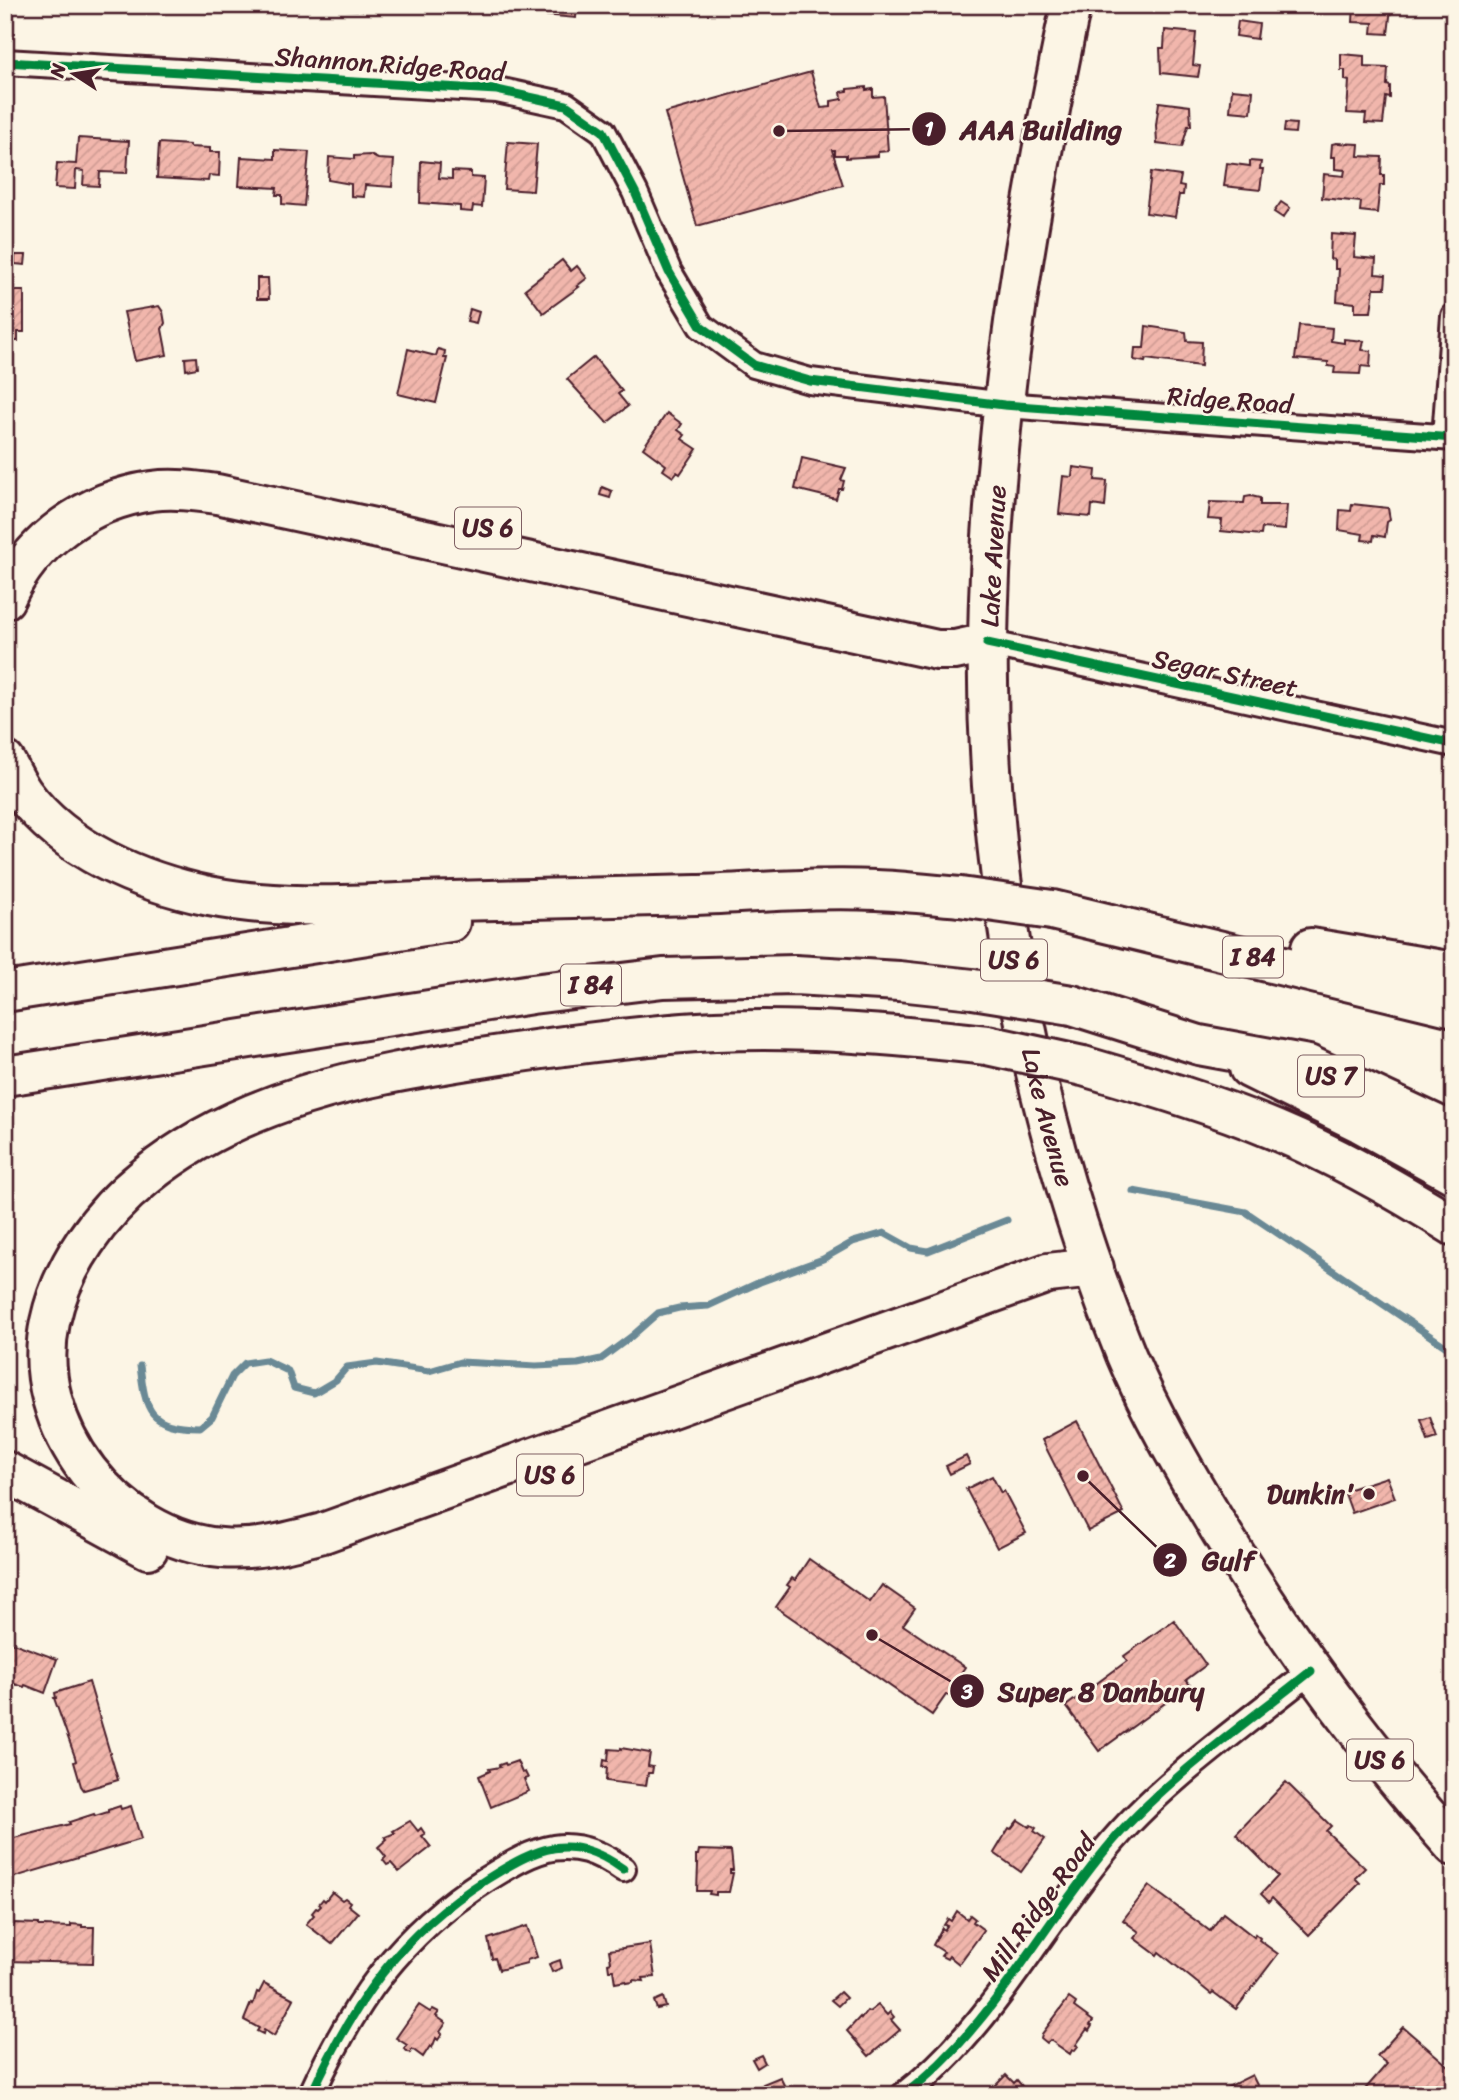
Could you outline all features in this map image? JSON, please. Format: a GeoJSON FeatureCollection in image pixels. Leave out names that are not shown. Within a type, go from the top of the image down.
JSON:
{"type":"FeatureCollection","features":[{"type":"Feature","properties":{"kind":"main road","name":"Lake Avenue"},"geometry":{"type":"LineString","coordinates":[[1071,5],[1025,241],[1004,405],[988,643],[993,800],[1015,969],[1051,1126],[1094,1268]]}},
{"type":"Feature","properties":{"kind":"main road","name":"US 6"},"geometry":{"type":"LineString","coordinates":[[5,546],[37,512],[75,489],[112,475],[150,468],[184,466],[220,470],[944,625],[988,643]]}},
{"type":"Feature","properties":{"kind":"main road"},"geometry":{"type":"LineString","coordinates":[[5,599],[28,559],[54,532],[86,512],[119,498],[152,491],[183,490],[217,494],[937,649],[955,650],[988,643]]}},
{"type":"Feature","properties":{"kind":"main road"},"geometry":{"type":"LineString","coordinates":[[5,761],[23,793],[71,840],[135,874],[207,895],[269,904],[324,905],[699,895]]}},
{"type":"Feature","properties":{"kind":"main road","name":"I 84"},"geometry":{"type":"LineString","coordinates":[[5,992],[242,953],[521,912],[699,895],[789,890],[875,890],[960,897],[1052,909],[1454,1007]]}},
{"type":"Feature","properties":{"kind":"main road"},"geometry":{"type":"LineString","coordinates":[[1052,909],[1454,972]]}},
{"type":"Feature","properties":{"kind":"main road","name":"I 84"},"geometry":{"type":"LineString","coordinates":[[5,1076],[543,992],[663,978],[747,974],[818,975],[973,989],[1072,1005],[1199,1045],[1361,1123],[1454,1174]]}},
{"type":"Feature","properties":{"kind":"main road"},"geometry":{"type":"LineString","coordinates":[[1094,1268],[1048,1273],[323,1533],[252,1548],[219,1548],[185,1541],[152,1526],[120,1506],[95,1481],[72,1447],[55,1408],[47,1369],[49,1325],[61,1285],[80,1248],[107,1213],[142,1178],[176,1153],[256,1111],[359,1079],[547,1048],[634,1038],[715,1031],[804,1030],[894,1034],[986,1045],[1083,1066],[1200,1102],[1276,1130],[1422,1205],[1454,1226]]}},
{"type":"Feature","properties":{"kind":"main road","name":"US 7"},"geometry":{"type":"LineString","coordinates":[[1199,1045],[1308,1065],[1454,1133]]}},
{"type":"Feature","properties":{"kind":"main road","name":"US 6"},"geometry":{"type":"LineString","coordinates":[[5,1471],[141,1546],[178,1562],[216,1570],[254,1571],[292,1564],[343,1549],[1057,1294],[1094,1268],[1127,1356],[1166,1437],[1239,1563],[1311,1671],[1369,1747],[1454,1846]]}},
{"type":"Feature","properties":{"kind":"street","name":"Shannon Ridge Road"},"geometry":{"type":"LineString","coordinates":[[5,62],[497,90],[566,105],[603,131],[635,192],[669,272],[701,326],[754,365],[810,382],[1004,405]]}},
{"type":"Feature","properties":{"kind":"street"},"geometry":{"type":"LineString","coordinates":[[1449,438],[1454,316]]}},
{"type":"Feature","properties":{"kind":"street","name":"Ridge Road"},"geometry":{"type":"LineString","coordinates":[[1004,405],[1449,438]]}},
{"type":"Feature","properties":{"kind":"street","name":"Segar Street"},"geometry":{"type":"LineString","coordinates":[[988,643],[1454,744]]}},
{"type":"Feature","properties":{"kind":"street","name":"Mill Ridge Road"},"geometry":{"type":"LineString","coordinates":[[904,2095],[921,2082],[966,2037],[1009,1984],[1078,1885],[1124,1828],[1175,1781],[1311,1671]]}},
{"type":"Feature","properties":{"kind":"street"},"geometry":{"type":"LineString","coordinates":[[311,2095],[330,2053],[391,1960],[426,1923],[468,1891],[510,1864],[539,1850],[560,1847],[584,1848],[604,1856],[623,1869]]}},
{"type":"Feature","properties":{"kind":"building"},"geometry":{"type":"Polygon","coordinates":[[[346,5],[396,7],[369,6],[369,10],[346,9],[346,5]]]}},
{"type":"Feature","properties":{"kind":"building"},"geometry":{"type":"Polygon","coordinates":[[[443,5],[488,5],[488,12],[443,10],[443,5]]]}},
{"type":"Feature","properties":{"kind":"building"},"geometry":{"type":"Polygon","coordinates":[[[509,5],[577,5],[576,18],[509,9],[509,5]]]}},
{"type":"Feature","properties":{"kind":"building"},"geometry":{"type":"Polygon","coordinates":[[[1170,5],[1194,5],[1193,13],[1169,11],[1170,5]]]}},
{"type":"Feature","properties":{"kind":"building"},"geometry":{"type":"Polygon","coordinates":[[[1354,5],[1395,5],[1395,9],[1391,8],[1388,34],[1372,33],[1373,23],[1353,22],[1354,5]]]}},
{"type":"Feature","properties":{"kind":"building"},"geometry":{"type":"Polygon","coordinates":[[[1238,21],[1259,24],[1257,39],[1236,36],[1238,21]]]}},
{"type":"Feature","properties":{"kind":"building"},"geometry":{"type":"Polygon","coordinates":[[[1165,30],[1196,33],[1193,65],[1200,66],[1198,77],[1161,73],[1160,48],[1164,48],[1165,30]]]}},
{"type":"Feature","properties":{"kind":"building"},"geometry":{"type":"Polygon","coordinates":[[[1341,54],[1364,56],[1364,67],[1388,68],[1387,85],[1390,86],[1390,98],[1386,97],[1383,124],[1365,123],[1366,114],[1347,113],[1349,81],[1345,80],[1345,70],[1341,70],[1341,54]]]}},
{"type":"Feature","properties":{"kind":"building"},"geometry":{"type":"Polygon","coordinates":[[[811,72],[821,108],[831,107],[831,101],[842,99],[841,92],[848,89],[866,87],[866,90],[873,89],[873,97],[884,96],[888,151],[878,152],[878,156],[846,158],[846,155],[835,155],[835,150],[832,150],[843,185],[697,226],[665,113],[811,72]]]}},
{"type":"Feature","properties":{"kind":"building"},"geometry":{"type":"Polygon","coordinates":[[[1232,89],[1253,91],[1251,113],[1230,111],[1232,89]]]}},
{"type":"Feature","properties":{"kind":"building"},"geometry":{"type":"Polygon","coordinates":[[[1159,102],[1190,106],[1191,126],[1188,126],[1182,147],[1157,144],[1159,102]]]}},
{"type":"Feature","properties":{"kind":"building"},"geometry":{"type":"Polygon","coordinates":[[[1285,123],[1296,124],[1295,133],[1284,132],[1285,123]]]}},
{"type":"Feature","properties":{"kind":"building"},"geometry":{"type":"Polygon","coordinates":[[[78,138],[129,141],[127,173],[100,172],[99,186],[83,185],[84,171],[76,170],[75,189],[55,188],[57,163],[76,164],[78,138]]]}},
{"type":"Feature","properties":{"kind":"building"},"geometry":{"type":"Polygon","coordinates":[[[508,142],[537,144],[533,191],[504,189],[508,142]]]}},
{"type":"Feature","properties":{"kind":"building"},"geometry":{"type":"Polygon","coordinates":[[[159,143],[190,145],[210,148],[210,152],[220,152],[219,176],[209,175],[208,181],[157,178],[159,143]]]}},
{"type":"Feature","properties":{"kind":"building"},"geometry":{"type":"Polygon","coordinates":[[[1332,144],[1359,144],[1358,156],[1382,157],[1381,175],[1384,175],[1384,185],[1380,185],[1377,213],[1360,211],[1361,202],[1322,198],[1324,174],[1344,176],[1345,170],[1335,169],[1335,157],[1331,157],[1332,144]]]}},
{"type":"Feature","properties":{"kind":"building"},"geometry":{"type":"Polygon","coordinates":[[[275,150],[309,152],[304,206],[282,204],[282,195],[276,195],[277,188],[239,186],[241,157],[275,159],[275,150]]]}},
{"type":"Feature","properties":{"kind":"building"},"geometry":{"type":"Polygon","coordinates":[[[370,155],[378,159],[394,160],[392,187],[365,185],[364,197],[351,196],[351,184],[328,180],[329,157],[354,159],[354,156],[370,155]]]}},
{"type":"Feature","properties":{"kind":"building"},"geometry":{"type":"Polygon","coordinates":[[[421,161],[440,163],[439,178],[452,179],[452,171],[471,172],[471,177],[484,178],[482,207],[473,206],[472,212],[460,211],[460,206],[420,203],[421,161]]]}},
{"type":"Feature","properties":{"kind":"building"},"geometry":{"type":"Polygon","coordinates":[[[1250,161],[1261,162],[1260,169],[1263,169],[1260,190],[1224,186],[1227,163],[1250,166],[1250,161]]]}},
{"type":"Feature","properties":{"kind":"building"},"geometry":{"type":"Polygon","coordinates":[[[1151,172],[1181,176],[1179,186],[1184,187],[1183,195],[1179,195],[1175,217],[1146,213],[1151,172]]]}},
{"type":"Feature","properties":{"kind":"building"},"geometry":{"type":"Polygon","coordinates":[[[1281,202],[1290,208],[1283,218],[1274,212],[1281,202]]]}},
{"type":"Feature","properties":{"kind":"building"},"geometry":{"type":"Polygon","coordinates":[[[1331,234],[1356,236],[1354,257],[1376,259],[1375,274],[1386,275],[1385,288],[1374,288],[1371,312],[1355,312],[1355,303],[1337,301],[1339,269],[1335,269],[1335,260],[1330,259],[1331,234]]]}},
{"type":"Feature","properties":{"kind":"building"},"geometry":{"type":"Polygon","coordinates":[[[15,255],[26,255],[25,265],[15,264],[15,255]]]}},
{"type":"Feature","properties":{"kind":"building"},"geometry":{"type":"Polygon","coordinates":[[[562,260],[571,271],[577,266],[587,278],[543,313],[525,289],[562,260]]]}},
{"type":"Feature","properties":{"kind":"building"},"geometry":{"type":"Polygon","coordinates":[[[257,278],[268,278],[269,299],[257,299],[257,278]]]}},
{"type":"Feature","properties":{"kind":"building"},"geometry":{"type":"Polygon","coordinates":[[[5,291],[24,291],[24,332],[18,332],[18,341],[5,341],[5,291]]]}},
{"type":"Feature","properties":{"kind":"building"},"geometry":{"type":"Polygon","coordinates":[[[159,306],[165,323],[162,329],[167,355],[135,361],[124,312],[159,306]]]}},
{"type":"Feature","properties":{"kind":"building"},"geometry":{"type":"Polygon","coordinates":[[[470,309],[479,312],[476,323],[467,321],[470,309]]]}},
{"type":"Feature","properties":{"kind":"building"},"geometry":{"type":"Polygon","coordinates":[[[1299,325],[1332,328],[1331,341],[1364,341],[1362,350],[1371,351],[1370,367],[1361,366],[1360,374],[1334,373],[1335,367],[1328,366],[1328,362],[1295,359],[1299,325]]]}},
{"type":"Feature","properties":{"kind":"building"},"geometry":{"type":"Polygon","coordinates":[[[1146,326],[1186,332],[1187,341],[1202,342],[1201,366],[1134,360],[1135,348],[1144,348],[1146,326]]]}},
{"type":"Feature","properties":{"kind":"building"},"geometry":{"type":"Polygon","coordinates":[[[408,349],[436,356],[438,349],[445,351],[444,358],[447,358],[436,403],[398,394],[408,349]]]}},
{"type":"Feature","properties":{"kind":"building"},"geometry":{"type":"Polygon","coordinates":[[[196,357],[197,368],[186,370],[185,358],[196,357]]]}},
{"type":"Feature","properties":{"kind":"building"},"geometry":{"type":"Polygon","coordinates":[[[594,357],[622,391],[618,394],[628,406],[607,423],[567,379],[594,357]]]}},
{"type":"Feature","properties":{"kind":"building"},"geometry":{"type":"Polygon","coordinates":[[[667,413],[682,424],[678,430],[685,435],[682,439],[697,449],[680,474],[677,472],[673,477],[663,470],[666,465],[643,448],[667,413]]]}},
{"type":"Feature","properties":{"kind":"building"},"geometry":{"type":"Polygon","coordinates":[[[802,458],[846,468],[841,480],[844,481],[842,489],[839,489],[836,499],[795,489],[802,458]]]}},
{"type":"Feature","properties":{"kind":"building"},"geometry":{"type":"Polygon","coordinates":[[[1073,467],[1096,470],[1095,480],[1107,481],[1105,507],[1092,505],[1091,517],[1059,514],[1063,476],[1072,477],[1073,467]]]}},
{"type":"Feature","properties":{"kind":"building"},"geometry":{"type":"Polygon","coordinates":[[[602,487],[612,491],[610,498],[600,495],[602,487]]]}},
{"type":"Feature","properties":{"kind":"building"},"geometry":{"type":"Polygon","coordinates":[[[1245,497],[1260,498],[1260,505],[1287,505],[1285,530],[1262,528],[1261,535],[1221,531],[1222,520],[1208,519],[1210,502],[1244,503],[1245,497]]]}},
{"type":"Feature","properties":{"kind":"building"},"geometry":{"type":"Polygon","coordinates":[[[1352,504],[1388,508],[1390,520],[1387,522],[1385,537],[1374,535],[1373,541],[1362,540],[1363,534],[1339,530],[1340,510],[1351,511],[1352,504]]]}},
{"type":"Feature","properties":{"kind":"building"},"geometry":{"type":"Polygon","coordinates":[[[1430,1417],[1437,1437],[1428,1440],[1421,1420],[1430,1417]]]}},
{"type":"Feature","properties":{"kind":"building"},"geometry":{"type":"Polygon","coordinates":[[[1077,1421],[1124,1513],[1088,1531],[1042,1440],[1077,1421]]]}},
{"type":"Feature","properties":{"kind":"building"},"geometry":{"type":"Polygon","coordinates":[[[966,1456],[970,1464],[950,1474],[946,1466],[966,1456]]]}},
{"type":"Feature","properties":{"kind":"building"},"geometry":{"type":"Polygon","coordinates":[[[992,1476],[1001,1493],[1004,1491],[1026,1533],[997,1548],[966,1489],[992,1476]]]}},
{"type":"Feature","properties":{"kind":"building","name":"Dunkin'"},"geometry":{"type":"Polygon","coordinates":[[[1387,1477],[1395,1498],[1352,1513],[1344,1491],[1387,1477]]]}},
{"type":"Feature","properties":{"kind":"building"},"geometry":{"type":"Polygon","coordinates":[[[809,1559],[870,1602],[882,1585],[915,1608],[903,1625],[965,1667],[951,1687],[954,1690],[950,1696],[946,1695],[932,1715],[776,1607],[790,1587],[787,1585],[792,1578],[795,1580],[809,1559]]]}},
{"type":"Feature","properties":{"kind":"building"},"geometry":{"type":"Polygon","coordinates":[[[1174,1620],[1206,1665],[1186,1680],[1190,1685],[1099,1751],[1066,1706],[1127,1661],[1124,1656],[1174,1620]]]}},
{"type":"Feature","properties":{"kind":"building"},"geometry":{"type":"Polygon","coordinates":[[[5,1640],[57,1659],[45,1693],[5,1681],[5,1640]]]}},
{"type":"Feature","properties":{"kind":"building"},"geometry":{"type":"Polygon","coordinates":[[[89,1682],[118,1780],[84,1790],[54,1698],[55,1693],[89,1682]]]}},
{"type":"Feature","properties":{"kind":"building"},"geometry":{"type":"Polygon","coordinates":[[[621,1748],[650,1753],[648,1766],[653,1767],[652,1773],[648,1773],[646,1786],[606,1781],[607,1767],[603,1767],[604,1760],[608,1761],[609,1749],[621,1748]]]}},
{"type":"Feature","properties":{"kind":"building"},"geometry":{"type":"Polygon","coordinates":[[[517,1761],[522,1773],[525,1772],[528,1778],[524,1779],[529,1791],[491,1807],[479,1776],[490,1771],[489,1769],[500,1767],[499,1765],[517,1761]]]}},
{"type":"Feature","properties":{"kind":"building"},"geometry":{"type":"Polygon","coordinates":[[[1286,1782],[1331,1826],[1326,1831],[1365,1868],[1355,1878],[1360,1883],[1309,1935],[1272,1898],[1269,1902],[1261,1894],[1278,1876],[1236,1834],[1286,1782]]]}},
{"type":"Feature","properties":{"kind":"building"},"geometry":{"type":"Polygon","coordinates":[[[120,1806],[121,1809],[131,1806],[141,1839],[5,1880],[6,1840],[70,1824],[69,1822],[108,1812],[120,1806]]]}},
{"type":"Feature","properties":{"kind":"building"},"geometry":{"type":"Polygon","coordinates":[[[1018,1820],[1036,1828],[1034,1831],[1045,1839],[1021,1872],[994,1853],[1009,1828],[1018,1820]]]}},
{"type":"Feature","properties":{"kind":"building"},"geometry":{"type":"Polygon","coordinates":[[[410,1821],[418,1831],[421,1828],[425,1834],[422,1836],[431,1847],[399,1872],[391,1863],[387,1865],[383,1860],[386,1857],[378,1847],[387,1839],[385,1837],[410,1821]]]}},
{"type":"Feature","properties":{"kind":"building"},"geometry":{"type":"Polygon","coordinates":[[[699,1850],[731,1851],[733,1870],[730,1870],[730,1873],[733,1873],[729,1892],[716,1892],[716,1895],[709,1894],[710,1891],[697,1891],[696,1855],[699,1850]]]}},
{"type":"Feature","properties":{"kind":"building"},"geometry":{"type":"Polygon","coordinates":[[[1149,1886],[1210,1931],[1223,1913],[1254,1937],[1255,1934],[1278,1954],[1236,2009],[1213,1992],[1211,1994],[1159,1952],[1157,1955],[1134,1938],[1139,1932],[1123,1920],[1149,1886]]]}},
{"type":"Feature","properties":{"kind":"building"},"geometry":{"type":"Polygon","coordinates":[[[332,1892],[342,1900],[345,1898],[350,1902],[348,1905],[358,1913],[332,1944],[306,1924],[316,1908],[321,1906],[319,1904],[323,1899],[325,1901],[332,1892]]]}},
{"type":"Feature","properties":{"kind":"building"},"geometry":{"type":"Polygon","coordinates":[[[957,1911],[967,1919],[970,1915],[975,1919],[973,1922],[984,1930],[959,1964],[949,1956],[947,1959],[941,1956],[944,1952],[933,1945],[942,1928],[944,1930],[947,1926],[944,1925],[948,1919],[951,1921],[957,1911]]]}},
{"type":"Feature","properties":{"kind":"building"},"geometry":{"type":"Polygon","coordinates":[[[5,1924],[94,1927],[93,1963],[5,1961],[5,1924]]]}},
{"type":"Feature","properties":{"kind":"building"},"geometry":{"type":"Polygon","coordinates":[[[527,1926],[537,1957],[527,1960],[527,1963],[499,1970],[495,1958],[492,1959],[488,1939],[527,1926]]]}},
{"type":"Feature","properties":{"kind":"building"},"geometry":{"type":"Polygon","coordinates":[[[650,1944],[655,1977],[643,1978],[644,1981],[615,1983],[613,1970],[609,1970],[609,1950],[650,1944]]]}},
{"type":"Feature","properties":{"kind":"building"},"geometry":{"type":"Polygon","coordinates":[[[560,1960],[562,1968],[552,1972],[549,1964],[560,1960]]]}},
{"type":"Feature","properties":{"kind":"building"},"geometry":{"type":"Polygon","coordinates":[[[264,1983],[294,1999],[274,2036],[264,2030],[263,2034],[257,2031],[259,2028],[244,2020],[264,1983]]]}},
{"type":"Feature","properties":{"kind":"building"},"geometry":{"type":"Polygon","coordinates":[[[840,1992],[846,1998],[838,2006],[831,2000],[840,1992]]]}},
{"type":"Feature","properties":{"kind":"building"},"geometry":{"type":"Polygon","coordinates":[[[663,1997],[666,2007],[657,2009],[654,2001],[663,1997]]]}},
{"type":"Feature","properties":{"kind":"building"},"geometry":{"type":"Polygon","coordinates":[[[1069,1998],[1076,2003],[1074,2007],[1093,2021],[1089,2031],[1087,2029],[1076,2045],[1078,2046],[1070,2054],[1050,2040],[1047,2043],[1041,2038],[1069,1998]]]}},
{"type":"Feature","properties":{"kind":"building"},"geometry":{"type":"Polygon","coordinates":[[[419,2005],[430,2012],[433,2009],[439,2012],[436,2016],[446,2023],[438,2040],[436,2038],[432,2048],[430,2046],[423,2057],[412,2049],[410,2053],[404,2049],[407,2045],[396,2038],[419,2005]]]}},
{"type":"Feature","properties":{"kind":"building"},"geometry":{"type":"Polygon","coordinates":[[[878,2005],[887,2015],[890,2012],[894,2017],[891,2020],[900,2030],[869,2056],[847,2031],[867,2011],[878,2005]]]}},
{"type":"Feature","properties":{"kind":"building"},"geometry":{"type":"Polygon","coordinates":[[[1403,2027],[1454,2071],[1454,2095],[1360,2095],[1387,2064],[1377,2056],[1403,2027]]]}},
{"type":"Feature","properties":{"kind":"building"},"geometry":{"type":"Polygon","coordinates":[[[761,2055],[765,2063],[757,2068],[752,2059],[761,2055]]]}},
{"type":"Feature","properties":{"kind":"building"},"geometry":{"type":"Polygon","coordinates":[[[1006,2075],[1014,2083],[1017,2080],[1022,2086],[1019,2088],[1026,2095],[986,2095],[1006,2075]]]}},
{"type":"Feature","properties":{"kind":"building"},"geometry":{"type":"Polygon","coordinates":[[[1252,2075],[1262,2095],[1212,2095],[1252,2075]]]}},
{"type":"Feature","properties":{"kind":"building"},"geometry":{"type":"Polygon","coordinates":[[[780,2077],[792,2094],[746,2095],[764,2086],[763,2084],[780,2077]]]}},
{"type":"Feature","properties":{"kind":"waterway"},"geometry":{"type":"LineString","coordinates":[[1133,1191],[1246,1212],[1454,1352]]}},
{"type":"Feature","properties":{"kind":"waterway"},"geometry":{"type":"LineString","coordinates":[[140,1366],[145,1395],[153,1413],[170,1424],[200,1427],[212,1417],[232,1376],[245,1363],[265,1360],[288,1371],[294,1388],[314,1393],[336,1380],[347,1367],[377,1363],[429,1371],[460,1362],[536,1366],[578,1364],[601,1359],[658,1313],[708,1306],[760,1282],[823,1259],[853,1242],[884,1233],[911,1248],[928,1251],[1007,1220]]}},
{"type":"Feature","properties":{"kind":"cycle path"},"geometry":{"type":"LineString","coordinates":[[5,62],[497,90],[566,105],[603,131],[635,192],[669,272],[701,326],[754,365],[810,381],[1004,405],[1454,438]]}},
{"type":"Feature","properties":{"kind":"cycle path"},"geometry":{"type":"LineString","coordinates":[[987,643],[1454,744]]}},
{"type":"Feature","properties":{"kind":"cycle path"},"geometry":{"type":"LineString","coordinates":[[904,2095],[935,2069],[988,2010],[1081,1880],[1151,1801],[1311,1671]]}},
{"type":"Feature","properties":{"kind":"cycle path"},"geometry":{"type":"LineString","coordinates":[[311,2095],[344,2030],[382,1973],[404,1947],[456,1900],[522,1859],[554,1848],[587,1850],[623,1869]]}},
{"type":"Feature","properties":{"kind":"place","name":"AAA Building"},"geometry":{"type":"Point","coordinates":[779,131]}},
{"type":"Feature","properties":{"kind":"place","name":"Gulf"},"geometry":{"type":"Point","coordinates":[1083,1476]}},
{"type":"Feature","properties":{"kind":"place","name":"Dunkin'"},"geometry":{"type":"Point","coordinates":[1369,1494]}},
{"type":"Feature","properties":{"kind":"place","name":"Super 8 Danbury"},"geometry":{"type":"Point","coordinates":[872,1635]}}]}
